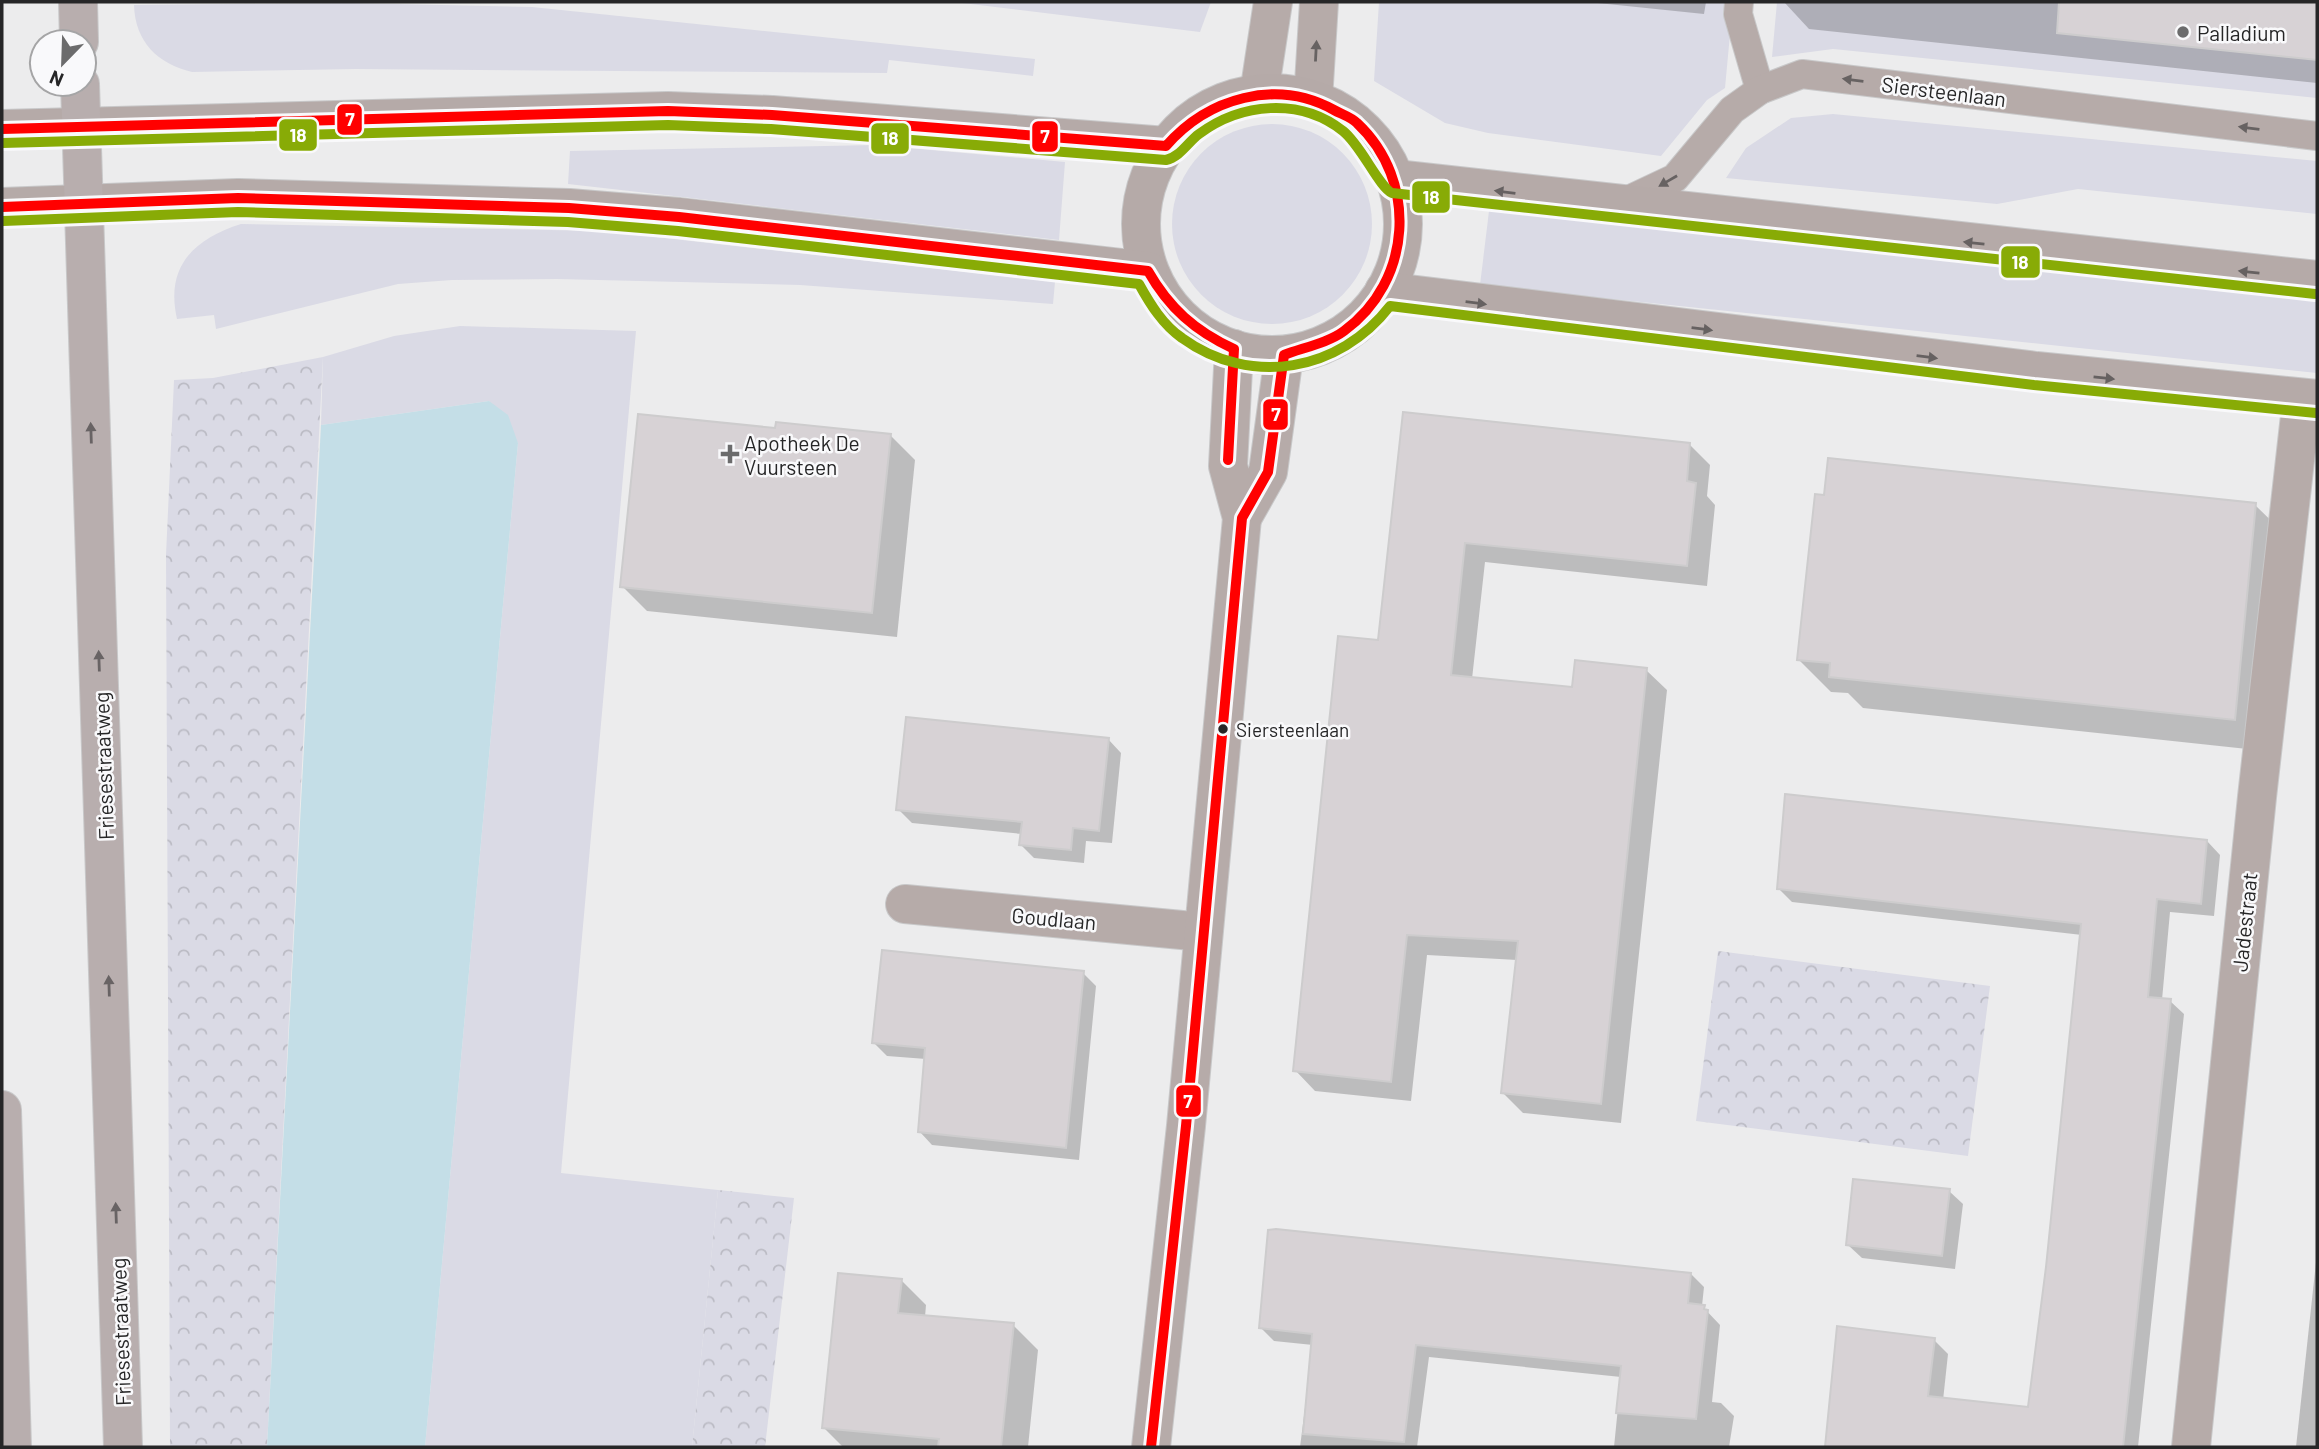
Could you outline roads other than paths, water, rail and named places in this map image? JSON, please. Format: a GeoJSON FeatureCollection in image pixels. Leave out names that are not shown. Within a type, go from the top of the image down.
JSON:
{"type":"FeatureCollection","features":[{"type":"Feature","properties":{"kind":"highway"},"geometry":{"type":"LineString","coordinates":[[78,2],[79,28]]}},
{"type":"Feature","properties":{"kind":"highway","name":"Friesestraatweg"},"geometry":{"type":"LineString","coordinates":[[81,98],[123,1447]]}},
{"type":"Feature","properties":{"kind":"highway"},"geometry":{"type":"LineString","coordinates":[[2,1110],[12,1447]]}},
{"type":"Feature","properties":{"kind":"main road"},"geometry":{"type":"LineString","coordinates":[[1272,92],[1313,100],[1347,116],[1367,134],[1383,155],[1395,179],[1402,204],[1403,231],[1399,257],[1384,291],[1357,324],[1335,339],[1284,355],[1258,355],[1234,349],[1208,338],[1186,323],[1167,304],[1148,271],[1140,230],[1141,204],[1148,177],[1176,133],[1203,112],[1245,95],[1272,92]]}},
{"type":"Feature","properties":{"kind":"main road"},"geometry":{"type":"LineString","coordinates":[[2,129],[668,111],[772,115],[1166,146]]}},
{"type":"Feature","properties":{"kind":"main road"},"geometry":{"type":"LineString","coordinates":[[1395,179],[2317,280]]}},
{"type":"Feature","properties":{"kind":"main road"},"geometry":{"type":"LineString","coordinates":[[2,207],[84,206],[238,198],[569,208],[679,217],[1148,271]]}},
{"type":"Feature","properties":{"kind":"main road"},"geometry":{"type":"LineString","coordinates":[[1384,291],[2036,371],[2309,398]]}},
{"type":"Feature","properties":{"kind":"street"},"geometry":{"type":"LineString","coordinates":[[1259,94],[1273,2]]}},
{"type":"Feature","properties":{"kind":"street"},"geometry":{"type":"LineString","coordinates":[[1313,100],[1319,2]]}},
{"type":"Feature","properties":{"kind":"street"},"geometry":{"type":"LineString","coordinates":[[1151,1447],[1186,1126],[1242,518],[1228,466],[1234,349]]}},
{"type":"Feature","properties":{"kind":"street"},"geometry":{"type":"LineString","coordinates":[[1242,518],[1268,472],[1284,355]]}},
{"type":"Feature","properties":{"kind":"street","name":"Jadestraat"},"geometry":{"type":"LineString","coordinates":[[2191,1447],[2257,797],[2309,398]]}},
{"type":"Feature","properties":{"kind":"street","name":"Goudlaan"},"geometry":{"type":"LineString","coordinates":[[905,904],[1203,932]]}},
{"type":"Feature","properties":{"kind":"lane"},"geometry":{"type":"LineString","coordinates":[[1739,2],[1738,14],[1760,90]]}},
{"type":"Feature","properties":{"kind":"lane","name":"Siersteenlaan"},"geometry":{"type":"LineString","coordinates":[[1618,205],[1675,178],[1732,110],[1760,90],[1802,74],[2317,136]]}},
{"type":"Feature","properties":{"kind":"water"},"geometry":{"type":"Polygon","coordinates":[[[489,401],[508,415],[518,443],[425,1447],[267,1447],[321,425],[489,401]]]}},
{"type":"Feature","properties":{"kind":"place","name":"Palladium"},"geometry":{"type":"Point","coordinates":[2183,32]}},
{"type":"Feature","properties":{"kind":"place","name":"Apotheek De Vuursteen"},"geometry":{"type":"Point","coordinates":[730,454]}},
{"type":"Feature","properties":{"kind":"place","name":"Siersteenlaan"},"geometry":{"type":"Point","coordinates":[1223,729]}}]}
